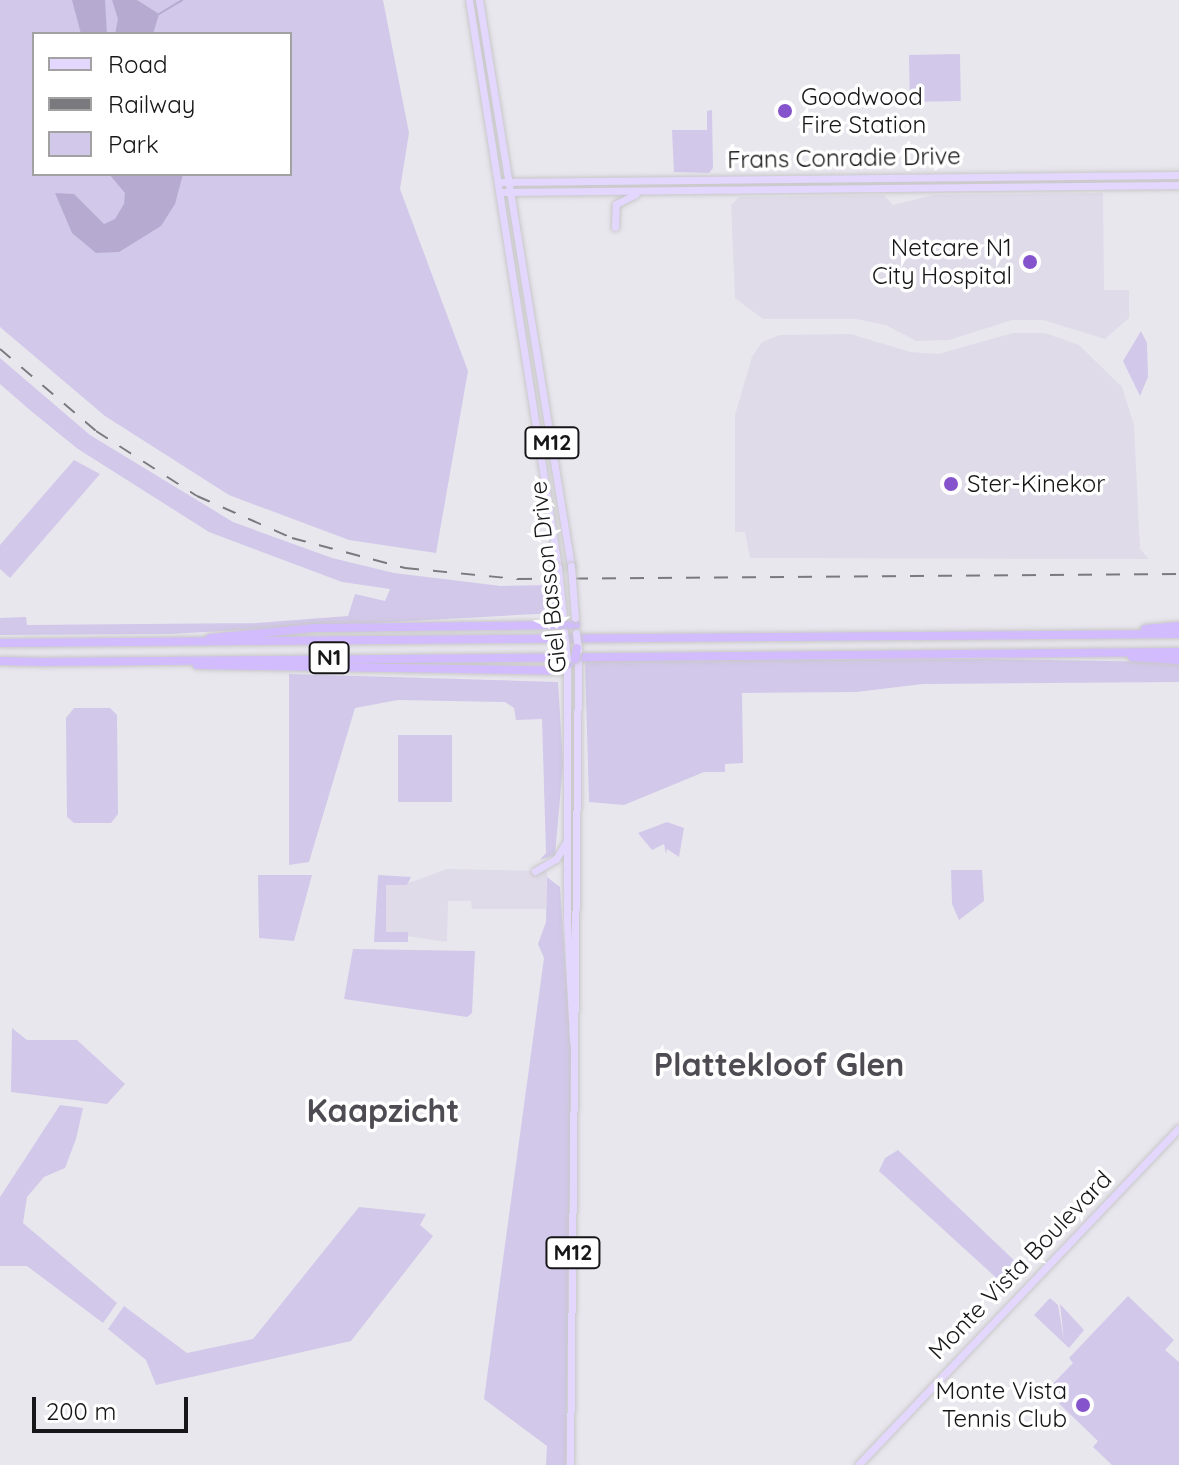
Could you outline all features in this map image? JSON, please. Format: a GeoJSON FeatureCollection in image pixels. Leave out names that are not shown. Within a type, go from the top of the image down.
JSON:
{"type":"FeatureCollection","features":[{"type":"Feature","properties":{"kind":"highway"},"geometry":{"type":"LineString","coordinates":[[166,642],[313,628],[576,625]]}},
{"type":"Feature","properties":{"kind":"highway"},"geometry":{"type":"LineString","coordinates":[[1101,635],[1179,626]]}},
{"type":"Feature","properties":{"kind":"highway","name":"N1"},"geometry":{"type":"LineString","coordinates":[[0,643],[1179,634]]}},
{"type":"Feature","properties":{"kind":"highway"},"geometry":{"type":"LineString","coordinates":[[40,662],[341,671],[572,662],[577,648]]}},
{"type":"Feature","properties":{"kind":"highway","name":"N1"},"geometry":{"type":"LineString","coordinates":[[0,661],[1179,652]]}},
{"type":"Feature","properties":{"kind":"highway"},"geometry":{"type":"LineString","coordinates":[[941,654],[1179,660]]}},
{"type":"Feature","properties":{"kind":"main road","name":"Giel Basson Drive"},"geometry":{"type":"LineString","coordinates":[[469,0],[572,662],[576,1059],[570,1465]]}},
{"type":"Feature","properties":{"kind":"main road","name":"Giel Basson Drive"},"geometry":{"type":"LineString","coordinates":[[479,0],[571,566],[577,648]]}},
{"type":"Feature","properties":{"kind":"main road","name":"Frans Conradie Drive"},"geometry":{"type":"LineString","coordinates":[[499,182],[1179,175]]}},
{"type":"Feature","properties":{"kind":"main road","name":"Frans Conradie Drive"},"geometry":{"type":"LineString","coordinates":[[501,192],[1179,185]]}},
{"type":"Feature","properties":{"kind":"main road"},"geometry":{"type":"LineString","coordinates":[[615,227],[619,201],[650,191]]}},
{"type":"Feature","properties":{"kind":"main road","name":"Giel Basson Drive"},"geometry":{"type":"LineString","coordinates":[[572,662],[567,934],[576,1059]]}},
{"type":"Feature","properties":{"kind":"main road"},"geometry":{"type":"LineString","coordinates":[[535,871],[556,859],[568,838]]}},
{"type":"Feature","properties":{"kind":"main road","name":"Monte Vista Boulevard"},"geometry":{"type":"LineString","coordinates":[[858,1465],[1179,1128]]}},
{"type":"Feature","properties":{"kind":"shaded area"},"geometry":{"type":"Polygon","coordinates":[[[72,0],[105,0],[107,32],[80,32],[72,0]]]}},
{"type":"Feature","properties":{"kind":"shaded area"},"geometry":{"type":"Polygon","coordinates":[[[112,0],[137,0],[159,14],[154,32],[115,32],[118,19],[112,0]]]}},
{"type":"Feature","properties":{"kind":"shaded area"},"geometry":{"type":"Polygon","coordinates":[[[111,176],[182,176],[175,204],[161,226],[119,252],[96,253],[72,233],[55,193],[74,194],[104,224],[115,219],[124,204],[125,193],[111,176]]]}},
{"type":"Feature","properties":{"kind":"shaded area"},"geometry":{"type":"Polygon","coordinates":[[[1103,193],[1104,290],[1129,290],[1129,318],[1105,339],[1043,320],[1012,320],[949,340],[916,341],[886,325],[856,319],[763,319],[735,298],[731,205],[739,197],[884,195],[893,205],[933,195],[1103,193]]]}},
{"type":"Feature","properties":{"kind":"shaded area"},"geometry":{"type":"Polygon","coordinates":[[[1013,333],[1045,333],[1079,345],[1122,387],[1134,425],[1140,549],[1149,559],[750,558],[745,532],[735,532],[735,415],[752,357],[762,342],[780,335],[850,334],[911,352],[938,354],[1013,333]]]}},
{"type":"Feature","properties":{"kind":"shaded area"},"geometry":{"type":"Polygon","coordinates":[[[447,869],[547,871],[546,909],[472,909],[471,901],[448,901],[447,942],[386,933],[386,884],[411,882],[447,869]]]}},
{"type":"Feature","properties":{"kind":"green space"},"geometry":{"type":"Polygon","coordinates":[[[0,0],[383,0],[409,133],[400,189],[468,371],[436,553],[349,540],[229,495],[105,416],[0,327],[0,0]]]}},
{"type":"Feature","properties":{"kind":"green space"},"geometry":{"type":"Polygon","coordinates":[[[960,54],[961,101],[910,102],[909,55],[960,54]]]}},
{"type":"Feature","properties":{"kind":"green space"},"geometry":{"type":"Polygon","coordinates":[[[712,110],[713,168],[709,173],[674,172],[672,130],[707,130],[707,111],[712,110]]]}},
{"type":"Feature","properties":{"kind":"green space"},"geometry":{"type":"Polygon","coordinates":[[[1141,331],[1147,343],[1148,377],[1140,396],[1123,361],[1141,331]]]}},
{"type":"Feature","properties":{"kind":"green space"},"geometry":{"type":"Polygon","coordinates":[[[0,358],[90,435],[233,522],[332,558],[394,573],[501,586],[553,585],[555,613],[169,634],[0,635],[0,618],[26,617],[27,625],[257,623],[348,616],[355,594],[385,601],[390,589],[342,582],[209,532],[78,449],[31,411],[0,384],[0,358]]]}},
{"type":"Feature","properties":{"kind":"green space"},"geometry":{"type":"Polygon","coordinates":[[[74,460],[100,474],[10,578],[0,569],[0,545],[74,460]]]}},
{"type":"Feature","properties":{"kind":"green space"},"geometry":{"type":"Polygon","coordinates":[[[983,659],[1173,662],[1179,663],[1179,682],[923,684],[856,692],[742,693],[743,763],[725,764],[725,772],[704,772],[624,805],[589,802],[585,661],[983,659]]]}},
{"type":"Feature","properties":{"kind":"green space"},"geometry":{"type":"Polygon","coordinates":[[[289,674],[558,682],[563,764],[555,855],[540,860],[546,853],[542,719],[516,720],[514,708],[505,702],[398,700],[355,708],[309,862],[289,865],[289,674]]]}},
{"type":"Feature","properties":{"kind":"green space"},"geometry":{"type":"Polygon","coordinates":[[[74,708],[110,708],[117,715],[118,814],[111,823],[74,823],[67,817],[66,718],[74,708]]]}},
{"type":"Feature","properties":{"kind":"green space"},"geometry":{"type":"Polygon","coordinates":[[[398,735],[452,735],[452,802],[398,802],[398,735]]]}},
{"type":"Feature","properties":{"kind":"green space"},"geometry":{"type":"Polygon","coordinates":[[[667,822],[684,828],[679,857],[667,849],[666,854],[664,844],[652,850],[638,833],[667,822]]]}},
{"type":"Feature","properties":{"kind":"green space"},"geometry":{"type":"Polygon","coordinates":[[[951,870],[982,870],[984,901],[959,920],[952,904],[951,870]]]}},
{"type":"Feature","properties":{"kind":"green space"},"geometry":{"type":"Polygon","coordinates":[[[258,875],[312,875],[294,941],[259,938],[258,875]]]}},
{"type":"Feature","properties":{"kind":"green space"},"geometry":{"type":"Polygon","coordinates":[[[378,875],[411,877],[407,885],[386,885],[386,932],[408,932],[408,942],[374,942],[378,875]]]}},
{"type":"Feature","properties":{"kind":"green space"},"geometry":{"type":"Polygon","coordinates":[[[547,877],[560,887],[571,1052],[566,1465],[546,1465],[547,1446],[484,1399],[544,958],[538,944],[546,922],[547,877]]]}},
{"type":"Feature","properties":{"kind":"green space"},"geometry":{"type":"Polygon","coordinates":[[[353,949],[475,951],[472,1013],[467,1017],[344,999],[353,949]]]}},
{"type":"Feature","properties":{"kind":"green space"},"geometry":{"type":"Polygon","coordinates":[[[12,1028],[27,1040],[77,1040],[125,1084],[107,1104],[11,1092],[12,1028]]]}},
{"type":"Feature","properties":{"kind":"green space"},"geometry":{"type":"Polygon","coordinates":[[[60,1105],[83,1108],[76,1139],[65,1168],[44,1177],[27,1197],[23,1223],[117,1303],[103,1323],[27,1266],[0,1266],[0,1197],[60,1105]]]}},
{"type":"Feature","properties":{"kind":"green space"},"geometry":{"type":"Polygon","coordinates":[[[898,1150],[1017,1263],[1002,1283],[879,1171],[885,1158],[898,1150]]]}},
{"type":"Feature","properties":{"kind":"green space"},"geometry":{"type":"Polygon","coordinates":[[[359,1207],[426,1214],[420,1225],[433,1236],[351,1341],[156,1385],[146,1360],[108,1329],[124,1306],[187,1353],[253,1339],[359,1207]]]}},
{"type":"Feature","properties":{"kind":"green space"},"geometry":{"type":"Polygon","coordinates":[[[1128,1296],[1174,1340],[1165,1350],[1179,1362],[1179,1465],[1112,1465],[1093,1447],[1098,1441],[1046,1391],[1073,1363],[1069,1358],[1128,1296]]]}},
{"type":"Feature","properties":{"kind":"green space"},"geometry":{"type":"Polygon","coordinates":[[[1050,1298],[1058,1305],[1064,1341],[1060,1304],[1084,1330],[1069,1348],[1034,1315],[1050,1298]]]}},
{"type":"Feature","properties":{"kind":"waterway"},"geometry":{"type":"LineString","coordinates":[[159,14],[182,0]]}},
{"type":"Feature","properties":{"kind":"railway"},"geometry":{"type":"LineString","coordinates":[[0,349],[96,431],[197,496],[292,538],[405,568],[518,579],[1179,574]]}},
{"type":"Feature","properties":{"kind":"place","name":"Goodwood Fire Station"},"geometry":{"type":"Point","coordinates":[785,111]}},
{"type":"Feature","properties":{"kind":"place","name":"Netcare N1 City Hospital"},"geometry":{"type":"Point","coordinates":[1030,262]}},
{"type":"Feature","properties":{"kind":"place","name":"Ster-Kinekor"},"geometry":{"type":"Point","coordinates":[951,484]}},
{"type":"Feature","properties":{"kind":"place","name":"Monte Vista Tennis Club"},"geometry":{"type":"Point","coordinates":[1083,1405]}},
{"type":"Feature","properties":{"kind":"district","name":"Plattekloof Glen"},"geometry":{"type":"Point","coordinates":[779,1064]}},
{"type":"Feature","properties":{"kind":"district","name":"Kaapzicht"},"geometry":{"type":"Point","coordinates":[383,1110]}}]}
